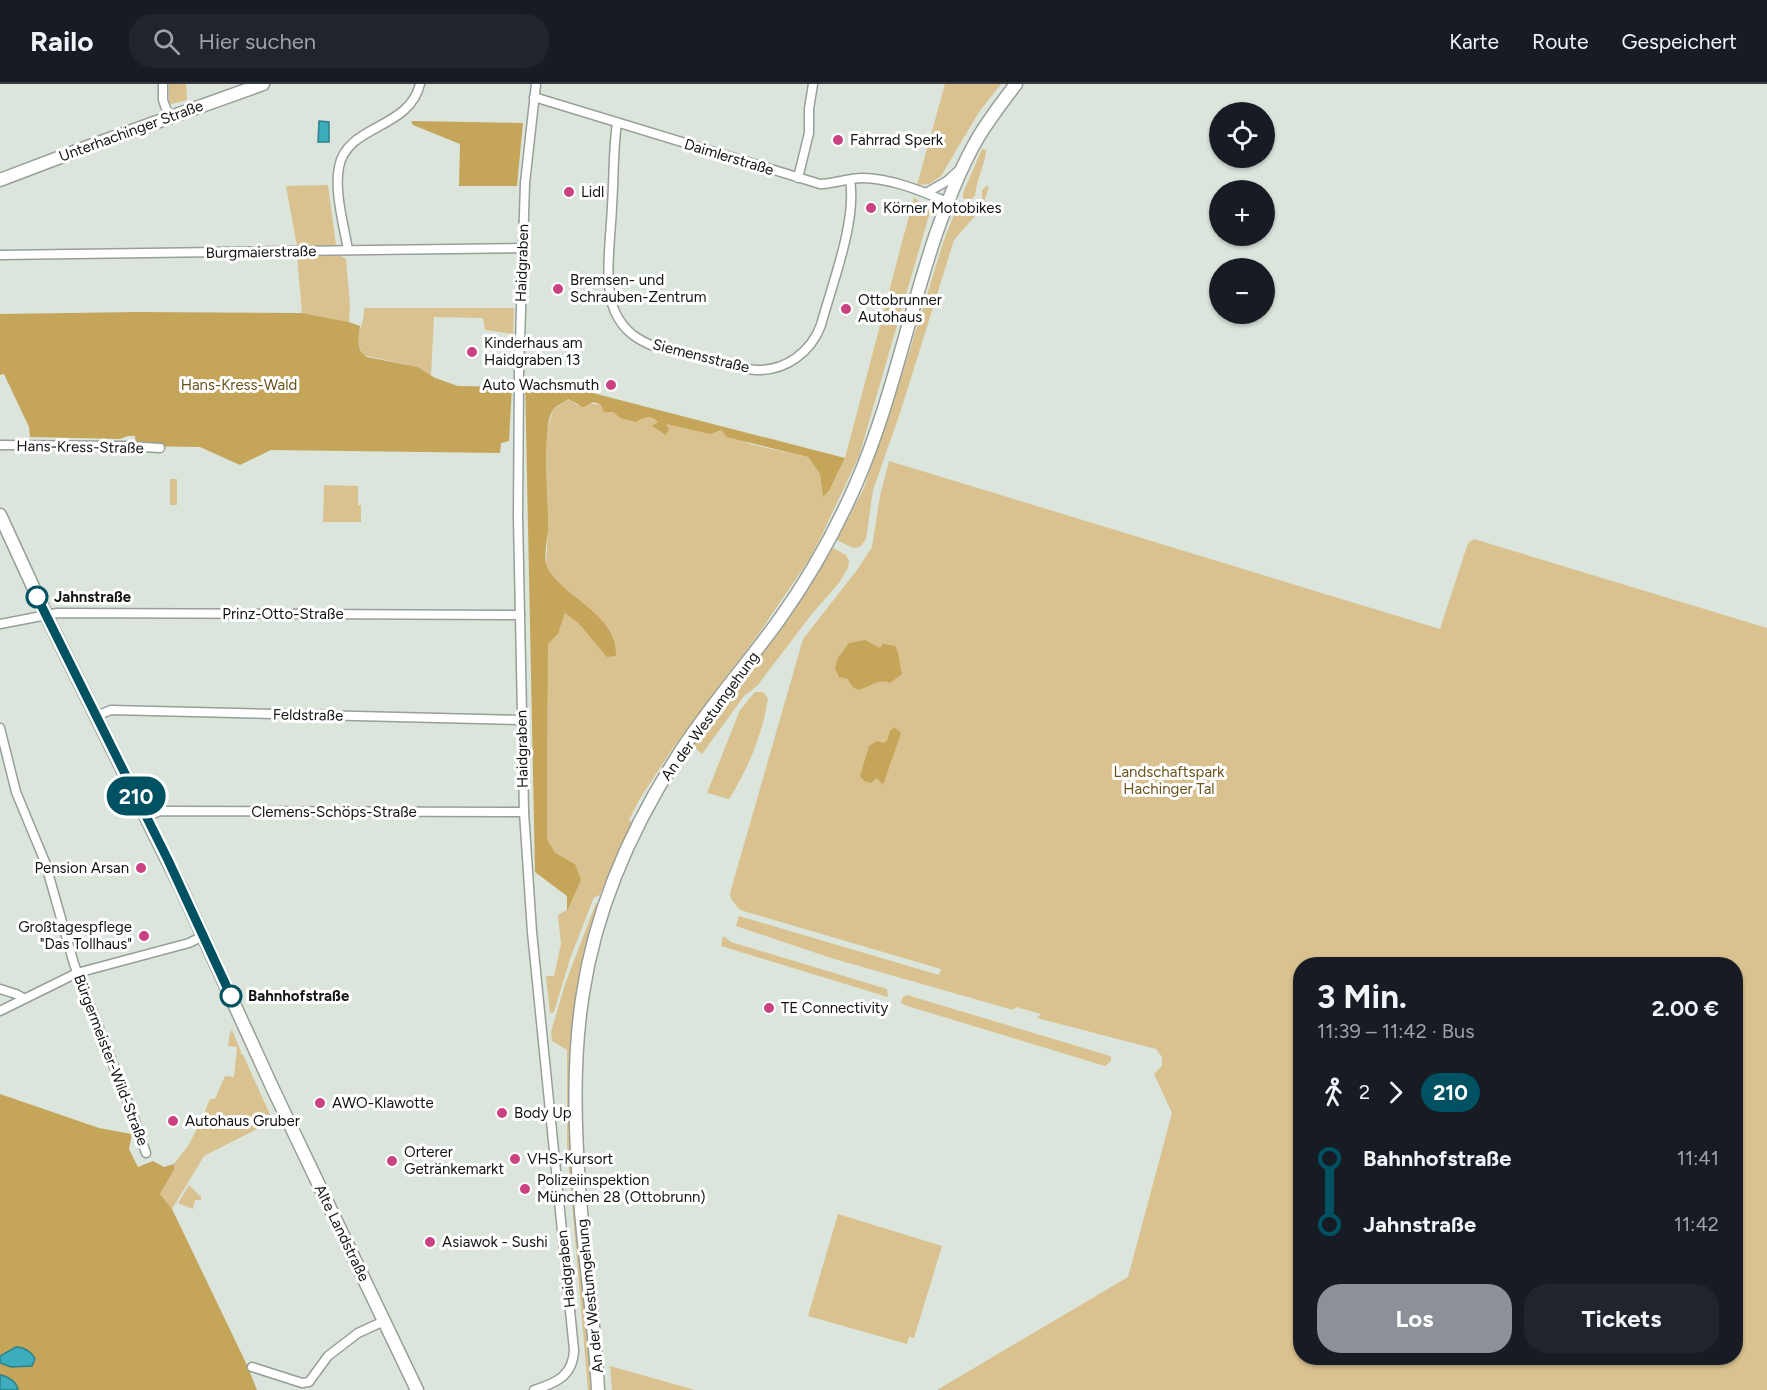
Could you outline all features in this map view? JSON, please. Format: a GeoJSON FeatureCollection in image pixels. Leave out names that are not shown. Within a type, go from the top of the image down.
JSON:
{"type":"FeatureCollection","features":[{"type":"Feature","properties":{"kind":"main road","name":"Unterhachinger Straße"},"geometry":{"type":"LineString","coordinates":[[1,178],[263,84]]}},
{"type":"Feature","properties":{"kind":"main road","name":"An der Westumgehung"},"geometry":{"type":"LineString","coordinates":[[598,1390],[580,1202],[576,1122],[580,1019],[589,963],[598,928],[617,871],[647,806],[679,753],[796,594],[838,522],[867,458],[947,202],[979,137],[1016,84]]}},
{"type":"Feature","properties":{"kind":"main road","name":"Alte Landstraße"},"geometry":{"type":"LineString","coordinates":[[0,515],[46,615],[203,936],[267,1077],[417,1390]]}},
{"type":"Feature","properties":{"kind":"street"},"geometry":{"type":"LineString","coordinates":[[163,84],[163,100],[169,117]]}},
{"type":"Feature","properties":{"kind":"street"},"geometry":{"type":"LineString","coordinates":[[348,250],[338,185],[339,167],[343,155],[361,136],[406,110],[413,101],[420,84]]}},
{"type":"Feature","properties":{"kind":"street","name":"Haidgraben"},"geometry":{"type":"LineString","coordinates":[[534,1390],[555,1383],[566,1375],[573,1362],[574,1350],[533,943],[524,812],[518,441],[525,183],[536,84]]}},
{"type":"Feature","properties":{"kind":"street"},"geometry":{"type":"LineString","coordinates":[[798,178],[809,133],[809,108],[813,84]]}},
{"type":"Feature","properties":{"kind":"street","name":"Daimlerstraße"},"geometry":{"type":"LineString","coordinates":[[534,97],[820,184],[874,179],[926,193],[947,202]]}},
{"type":"Feature","properties":{"kind":"street","name":"Siemensstraße"},"geometry":{"type":"LineString","coordinates":[[617,123],[610,273],[612,302],[620,320],[631,335],[656,347],[758,370],[784,364],[806,351],[821,325],[850,219],[852,193],[850,180]]}},
{"type":"Feature","properties":{"kind":"street"},"geometry":{"type":"LineString","coordinates":[[926,193],[947,181],[963,167]]}},
{"type":"Feature","properties":{"kind":"street","name":"Burgmaierstraße"},"geometry":{"type":"LineString","coordinates":[[0,255],[523,248]]}},
{"type":"Feature","properties":{"kind":"street","name":"Hans-Kress-Straße"},"geometry":{"type":"LineString","coordinates":[[0,446],[160,448]]}},
{"type":"Feature","properties":{"kind":"street","name":"Prinz-Otto-Straße"},"geometry":{"type":"LineString","coordinates":[[46,615],[151,613],[520,615]]}},
{"type":"Feature","properties":{"kind":"street"},"geometry":{"type":"LineString","coordinates":[[0,624],[46,615]]}},
{"type":"Feature","properties":{"kind":"street","name":"Feldstraße"},"geometry":{"type":"LineString","coordinates":[[96,716],[111,710],[522,720]]}},
{"type":"Feature","properties":{"kind":"street","name":"Bürgermeister-Wild-Straße"},"geometry":{"type":"LineString","coordinates":[[0,728],[16,792],[45,862],[77,973],[146,1153]]}},
{"type":"Feature","properties":{"kind":"street","name":"Clemens-Schöps-Straße"},"geometry":{"type":"LineString","coordinates":[[146,817],[160,812],[524,812]]}},
{"type":"Feature","properties":{"kind":"street"},"geometry":{"type":"LineString","coordinates":[[0,1011],[77,973],[189,943],[203,936]]}},
{"type":"Feature","properties":{"kind":"street"},"geometry":{"type":"LineString","coordinates":[[0,989],[23,998]]}},
{"type":"Feature","properties":{"kind":"street"},"geometry":{"type":"LineString","coordinates":[[252,1367],[302,1383],[309,1382],[328,1356],[357,1333],[384,1321]]}},
{"type":"Feature","properties":{"kind":"green space"},"geometry":{"type":"Polygon","coordinates":[[[169,84],[186,84],[187,100],[171,104],[169,84]]]}},
{"type":"Feature","properties":{"kind":"green space"},"geometry":{"type":"Polygon","coordinates":[[[945,84],[1001,84],[979,112],[941,176],[929,184],[917,185],[945,84]]]}},
{"type":"Feature","properties":{"kind":"green space"},"geometry":{"type":"Polygon","coordinates":[[[411,121],[523,123],[517,186],[459,186],[460,144],[413,125],[411,121]]]}},
{"type":"Feature","properties":{"kind":"green space"},"geometry":{"type":"Polygon","coordinates":[[[982,149],[986,150],[986,155],[975,196],[970,200],[963,198],[963,193],[982,149]]]}},
{"type":"Feature","properties":{"kind":"green space"},"geometry":{"type":"Polygon","coordinates":[[[328,185],[336,245],[297,246],[286,186],[328,185]]]}},
{"type":"Feature","properties":{"kind":"green space"},"geometry":{"type":"Polygon","coordinates":[[[989,187],[982,208],[954,240],[901,410],[873,490],[866,539],[860,547],[853,548],[837,540],[864,488],[945,237],[956,210],[969,211],[978,207],[982,198],[982,190],[989,187]]]}},
{"type":"Feature","properties":{"kind":"green space"},"geometry":{"type":"Polygon","coordinates":[[[914,197],[930,212],[859,456],[808,561],[757,636],[673,748],[639,800],[629,820],[632,822],[603,888],[599,896],[594,897],[570,959],[554,1012],[550,1013],[546,976],[554,976],[561,944],[558,915],[567,910],[575,864],[554,853],[547,839],[548,644],[558,634],[565,613],[578,623],[590,638],[546,566],[548,527],[546,434],[553,410],[568,399],[577,405],[600,405],[620,418],[640,416],[655,418],[659,421],[653,426],[666,423],[713,432],[721,430],[750,444],[808,457],[820,474],[823,497],[829,491],[845,458],[914,197]]]}},
{"type":"Feature","properties":{"kind":"green space"},"geometry":{"type":"Polygon","coordinates":[[[339,255],[346,259],[350,305],[349,322],[302,313],[297,256],[339,255]]]}},
{"type":"Feature","properties":{"kind":"green space"},"geometry":{"type":"Polygon","coordinates":[[[364,308],[514,308],[513,334],[485,330],[483,318],[434,317],[431,375],[418,367],[363,355],[359,337],[364,308]]]}},
{"type":"Feature","properties":{"kind":"green space","name":"Hans-Kress-Wald"},"geometry":{"type":"Polygon","coordinates":[[[302,313],[349,322],[360,326],[359,347],[367,357],[418,367],[435,378],[458,386],[512,387],[509,441],[501,443],[500,453],[271,450],[240,465],[200,447],[136,446],[135,436],[120,439],[30,437],[29,427],[4,374],[0,375],[0,314],[302,313]]]}},
{"type":"Feature","properties":{"kind":"green space"},"geometry":{"type":"Polygon","coordinates":[[[525,378],[585,391],[845,458],[829,491],[823,497],[820,474],[808,457],[727,437],[721,430],[710,434],[666,424],[669,429],[666,435],[652,426],[658,422],[650,417],[636,422],[620,418],[613,412],[604,412],[601,405],[594,402],[583,407],[568,399],[553,410],[549,419],[546,448],[548,528],[546,565],[556,580],[609,629],[616,656],[607,657],[578,623],[565,613],[558,634],[548,644],[547,839],[555,853],[575,864],[581,880],[567,911],[567,896],[535,872],[525,378]]]}},
{"type":"Feature","properties":{"kind":"green space","name":"Landschaftspark Hachinger Tal"},"geometry":{"type":"Polygon","coordinates":[[[889,461],[1440,629],[1468,543],[1474,539],[1767,628],[1767,1390],[937,1390],[1128,1277],[1172,1113],[1154,1074],[1162,1066],[1162,1057],[1156,1049],[1037,1018],[1041,1014],[1016,1007],[1013,1010],[831,958],[736,926],[739,916],[939,975],[941,969],[740,910],[731,899],[730,893],[803,639],[857,570],[872,547],[880,496],[889,461]]]}},
{"type":"Feature","properties":{"kind":"green space"},"geometry":{"type":"Polygon","coordinates":[[[170,479],[177,479],[177,505],[170,505],[170,479]]]}},
{"type":"Feature","properties":{"kind":"green space"},"geometry":{"type":"Polygon","coordinates":[[[324,485],[358,486],[361,522],[323,522],[324,485]]]}},
{"type":"Feature","properties":{"kind":"green space"},"geometry":{"type":"Polygon","coordinates":[[[833,548],[846,555],[849,561],[848,568],[839,583],[811,615],[757,686],[744,696],[702,754],[692,746],[802,599],[833,548]]]}},
{"type":"Feature","properties":{"kind":"green space"},"geometry":{"type":"Polygon","coordinates":[[[865,640],[880,648],[883,644],[895,646],[902,674],[890,683],[877,683],[861,689],[852,686],[848,679],[839,677],[835,668],[838,658],[849,643],[865,640]]]}},
{"type":"Feature","properties":{"kind":"green space"},"geometry":{"type":"Polygon","coordinates":[[[755,692],[763,692],[768,698],[758,737],[748,763],[729,799],[707,793],[740,710],[755,692]]]}},
{"type":"Feature","properties":{"kind":"green space"},"geometry":{"type":"Polygon","coordinates":[[[894,727],[901,733],[883,785],[877,778],[871,783],[864,781],[860,776],[869,746],[877,741],[883,743],[887,741],[894,727]]]}},
{"type":"Feature","properties":{"kind":"green space"},"geometry":{"type":"Polygon","coordinates":[[[596,903],[598,904],[583,963],[575,1019],[594,1390],[588,1390],[567,1145],[567,1050],[552,1041],[551,1032],[565,984],[596,903]]]}},
{"type":"Feature","properties":{"kind":"green space"},"geometry":{"type":"Polygon","coordinates":[[[723,936],[731,942],[887,989],[888,997],[721,946],[723,936]]]}},
{"type":"Feature","properties":{"kind":"green space"},"geometry":{"type":"Polygon","coordinates":[[[907,995],[1107,1055],[1111,1057],[1111,1061],[1105,1066],[904,1005],[901,1002],[907,995]]]}},
{"type":"Feature","properties":{"kind":"green space"},"geometry":{"type":"Polygon","coordinates":[[[232,1030],[240,1053],[243,1055],[273,1121],[204,1156],[172,1209],[160,1194],[174,1170],[174,1164],[188,1146],[210,1099],[215,1099],[225,1076],[234,1077],[237,1047],[228,1046],[232,1030]]]}},
{"type":"Feature","properties":{"kind":"green space"},"geometry":{"type":"Polygon","coordinates":[[[0,1094],[99,1128],[132,1134],[129,1149],[138,1167],[153,1161],[164,1167],[174,1164],[174,1170],[160,1194],[172,1209],[257,1390],[0,1390],[0,1094]]]}},
{"type":"Feature","properties":{"kind":"green space"},"geometry":{"type":"Polygon","coordinates":[[[189,1185],[201,1197],[201,1200],[195,1200],[193,1209],[178,1203],[189,1185]]]}},
{"type":"Feature","properties":{"kind":"green space"},"geometry":{"type":"Polygon","coordinates":[[[838,1214],[942,1246],[914,1338],[909,1337],[907,1344],[808,1316],[838,1214]]]}},
{"type":"Feature","properties":{"kind":"green space"},"geometry":{"type":"Polygon","coordinates":[[[610,1366],[695,1390],[612,1390],[610,1366]]]}},
{"type":"Feature","properties":{"kind":"water"},"geometry":{"type":"Polygon","coordinates":[[[319,121],[329,122],[329,142],[318,142],[319,121]]]}},
{"type":"Feature","properties":{"kind":"water"},"geometry":{"type":"Polygon","coordinates":[[[16,1347],[32,1354],[35,1359],[32,1366],[11,1367],[0,1363],[0,1356],[16,1347]]]}},
{"type":"Feature","properties":{"kind":"water"},"geometry":{"type":"Polygon","coordinates":[[[0,1375],[12,1380],[18,1390],[0,1390],[0,1375]]]}},
{"type":"Feature","properties":{"kind":"bus line","name":"210"},"geometry":{"type":"LineString","coordinates":[[37,597],[168,860],[231,996]]}},
{"type":"Feature","properties":{"kind":"place","name":"Fahrrad Sperk"},"geometry":{"type":"Point","coordinates":[838,140]}},
{"type":"Feature","properties":{"kind":"place","name":"Lidl"},"geometry":{"type":"Point","coordinates":[569,192]}},
{"type":"Feature","properties":{"kind":"place","name":"Körner Motobikes"},"geometry":{"type":"Point","coordinates":[871,208]}},
{"type":"Feature","properties":{"kind":"place","name":"Bremsen- und Schrauben-Zentrum"},"geometry":{"type":"Point","coordinates":[558,289]}},
{"type":"Feature","properties":{"kind":"place","name":"Ottobrunner Autohaus"},"geometry":{"type":"Point","coordinates":[846,309]}},
{"type":"Feature","properties":{"kind":"place","name":"Kinderhaus am Haidgraben 13"},"geometry":{"type":"Point","coordinates":[472,352]}},
{"type":"Feature","properties":{"kind":"place","name":"Auto Wachsmuth"},"geometry":{"type":"Point","coordinates":[611,385]}},
{"type":"Feature","properties":{"kind":"place","name":"Jahnstraße"},"geometry":{"type":"Point","coordinates":[37,597]}},
{"type":"Feature","properties":{"kind":"place","name":"Pension Arsan"},"geometry":{"type":"Point","coordinates":[141,868]}},
{"type":"Feature","properties":{"kind":"place","name":"Großtagespflege \"Das Tollhaus\""},"geometry":{"type":"Point","coordinates":[144,936]}},
{"type":"Feature","properties":{"kind":"place","name":"Bahnhofstraße"},"geometry":{"type":"Point","coordinates":[231,996]}},
{"type":"Feature","properties":{"kind":"place","name":"TE Connectivity"},"geometry":{"type":"Point","coordinates":[769,1008]}},
{"type":"Feature","properties":{"kind":"place","name":"AWO-Klawotte"},"geometry":{"type":"Point","coordinates":[320,1103]}},
{"type":"Feature","properties":{"kind":"place","name":"Body Up"},"geometry":{"type":"Point","coordinates":[502,1113]}},
{"type":"Feature","properties":{"kind":"place","name":"Autohaus Gruber"},"geometry":{"type":"Point","coordinates":[173,1121]}},
{"type":"Feature","properties":{"kind":"place","name":"VHS-Kursort"},"geometry":{"type":"Point","coordinates":[515,1159]}},
{"type":"Feature","properties":{"kind":"place","name":"Orterer Getränkemarkt"},"geometry":{"type":"Point","coordinates":[392,1161]}},
{"type":"Feature","properties":{"kind":"place","name":"Polizeiinspektion München 28 (Ottobrunn)"},"geometry":{"type":"Point","coordinates":[525,1189]}},
{"type":"Feature","properties":{"kind":"place","name":"Asiawok - Sushi"},"geometry":{"type":"Point","coordinates":[430,1242]}}]}
